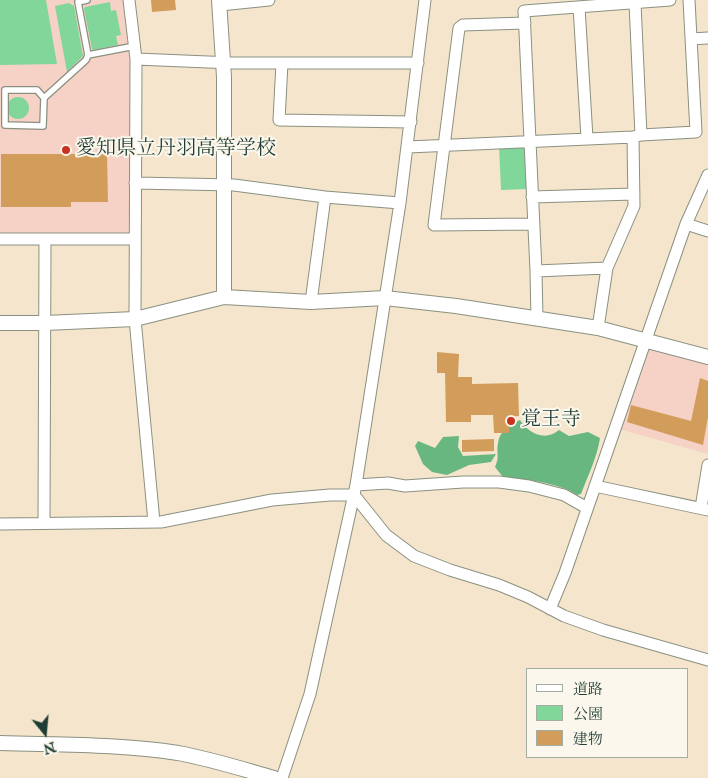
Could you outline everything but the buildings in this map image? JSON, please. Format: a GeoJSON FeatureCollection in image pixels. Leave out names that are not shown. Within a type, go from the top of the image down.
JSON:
{"type":"FeatureCollection","features":[{"type":"Feature","properties":{"kind":"street"},"geometry":{"type":"LineString","coordinates":[[129,0],[136,59],[135,319],[154,522]]}},
{"type":"Feature","properties":{"kind":"street"},"geometry":{"type":"LineString","coordinates":[[224,297],[224,62],[220,5],[269,0]]}},
{"type":"Feature","properties":{"kind":"street"},"geometry":{"type":"LineString","coordinates":[[282,778],[310,694],[355,490],[372,392],[384,298],[408,147],[425,0]]}},
{"type":"Feature","properties":{"kind":"street"},"geometry":{"type":"LineString","coordinates":[[533,224],[434,225],[459,28],[463,25],[524,11],[670,0]]}},
{"type":"Feature","properties":{"kind":"street"},"geometry":{"type":"LineString","coordinates":[[408,147],[696,132],[689,0]]}},
{"type":"Feature","properties":{"kind":"street"},"geometry":{"type":"LineString","coordinates":[[598,328],[607,268],[634,206],[637,136],[635,3]]}},
{"type":"Feature","properties":{"kind":"street"},"geometry":{"type":"LineString","coordinates":[[579,7],[587,138]]}},
{"type":"Feature","properties":{"kind":"street"},"geometry":{"type":"LineString","coordinates":[[524,11],[531,141],[536,319]]}},
{"type":"Feature","properties":{"kind":"street"},"geometry":{"type":"LineString","coordinates":[[691,39],[708,38]]}},
{"type":"Feature","properties":{"kind":"street"},"geometry":{"type":"LineString","coordinates":[[136,59],[282,63],[418,63]]}},
{"type":"Feature","properties":{"kind":"street"},"geometry":{"type":"LineString","coordinates":[[282,63],[279,120],[411,122]]}},
{"type":"Feature","properties":{"kind":"street"},"geometry":{"type":"LineString","coordinates":[[550,608],[564,574],[686,224],[708,175]]}},
{"type":"Feature","properties":{"kind":"street"},"geometry":{"type":"LineString","coordinates":[[135,183],[225,184],[325,198],[400,203]]}},
{"type":"Feature","properties":{"kind":"street"},"geometry":{"type":"LineString","coordinates":[[532,197],[634,194]]}},
{"type":"Feature","properties":{"kind":"street"},"geometry":{"type":"LineString","coordinates":[[310,302],[325,198]]}},
{"type":"Feature","properties":{"kind":"street"},"geometry":{"type":"LineString","coordinates":[[686,224],[708,231]]}},
{"type":"Feature","properties":{"kind":"street"},"geometry":{"type":"LineString","coordinates":[[0,239],[135,239]]}},
{"type":"Feature","properties":{"kind":"street"},"geometry":{"type":"LineString","coordinates":[[44,523],[46,239]]}},
{"type":"Feature","properties":{"kind":"street"},"geometry":{"type":"LineString","coordinates":[[536,271],[607,268]]}},
{"type":"Feature","properties":{"kind":"street"},"geometry":{"type":"LineString","coordinates":[[0,323],[135,319],[224,297],[310,302],[384,298],[456,306],[598,328],[708,357]]}},
{"type":"Feature","properties":{"kind":"street"},"geometry":{"type":"LineString","coordinates":[[594,486],[704,509],[708,465]]}},
{"type":"Feature","properties":{"kind":"street"},"geometry":{"type":"LineString","coordinates":[[0,524],[154,522],[272,500],[330,495],[388,484],[406,486],[498,482],[528,486],[564,495],[587,508]]}},
{"type":"Feature","properties":{"kind":"street"},"geometry":{"type":"LineString","coordinates":[[355,490],[386,535],[414,556],[450,570],[499,584],[564,616],[603,630],[708,660]]}},
{"type":"Feature","properties":{"kind":"street"},"geometry":{"type":"LineString","coordinates":[[0,743],[163,751],[200,758],[274,778]]}},
{"type":"Feature","properties":{"kind":"lane"},"geometry":{"type":"LineString","coordinates":[[44,98],[86,60],[88,55],[78,2],[87,0]]}},
{"type":"Feature","properties":{"kind":"lane"},"geometry":{"type":"LineString","coordinates":[[88,55],[135,46]]}},
{"type":"Feature","properties":{"kind":"lane"},"geometry":{"type":"LineString","coordinates":[[5,90],[37,90],[44,98],[43,126],[2,127],[5,90]]}},
{"type":"Feature","properties":{"kind":"shaded area","name":"愛知県立丹羽高等学校"},"geometry":{"type":"Polygon","coordinates":[[[0,0],[125,0],[132,68],[131,233],[128,235],[0,236],[0,0]]]}},
{"type":"Feature","properties":{"kind":"shaded area"},"geometry":{"type":"Polygon","coordinates":[[[649,348],[708,364],[708,454],[619,429],[649,348]]]}},
{"type":"Feature","properties":{"kind":"green space"},"geometry":{"type":"Polygon","coordinates":[[[0,0],[46,0],[57,64],[0,65],[0,0]]]}},
{"type":"Feature","properties":{"kind":"green space"},"geometry":{"type":"Polygon","coordinates":[[[110,2],[111,11],[116,10],[121,35],[116,36],[118,45],[93,50],[84,9],[85,7],[110,2]]]}},
{"type":"Feature","properties":{"kind":"green space"},"geometry":{"type":"Polygon","coordinates":[[[69,3],[74,6],[83,56],[67,72],[55,6],[69,3]]]}},
{"type":"Feature","properties":{"kind":"green space"},"geometry":{"type":"Polygon","coordinates":[[[18,97],[28,104],[29,108],[22,118],[18,119],[8,112],[7,108],[14,98],[18,97]]]}},
{"type":"Feature","properties":{"kind":"green space"},"geometry":{"type":"Polygon","coordinates":[[[499,146],[521,146],[526,149],[528,189],[501,190],[499,146]]]}},
{"type":"Feature","properties":{"kind":"green space"},"geometry":{"type":"Polygon","coordinates":[[[520,420],[532,432],[543,436],[554,434],[559,430],[569,436],[588,432],[600,438],[595,459],[581,494],[577,495],[551,484],[503,477],[495,467],[500,435],[512,423],[520,420]]]}},
{"type":"Feature","properties":{"kind":"green space"},"geometry":{"type":"Polygon","coordinates":[[[459,436],[458,447],[463,456],[496,454],[491,462],[469,465],[447,475],[432,472],[423,464],[415,446],[418,441],[435,448],[443,437],[459,436]]]}},
{"type":"Feature","properties":{"kind":"place","name":"愛知県立丹羽高等学校"},"geometry":{"type":"Point","coordinates":[66,150]}},
{"type":"Feature","properties":{"kind":"place","name":"覚王寺"},"geometry":{"type":"Point","coordinates":[511,421]}}]}
